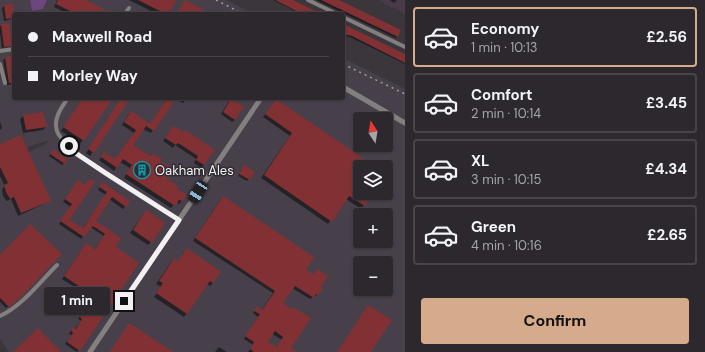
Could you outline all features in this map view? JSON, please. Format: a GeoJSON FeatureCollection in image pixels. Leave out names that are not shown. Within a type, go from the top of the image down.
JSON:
{"type":"FeatureCollection","features":[{"type":"Feature","properties":{"kind":"street"},"geometry":{"type":"LineString","coordinates":[[308,0],[333,12]]}},
{"type":"Feature","properties":{"kind":"street"},"geometry":{"type":"LineString","coordinates":[[126,12],[129,8]]}},
{"type":"Feature","properties":{"kind":"street"},"geometry":{"type":"LineString","coordinates":[[345,18],[405,47]]}},
{"type":"Feature","properties":{"kind":"street"},"geometry":{"type":"LineString","coordinates":[[0,51],[12,49]]}},
{"type":"Feature","properties":{"kind":"street"},"geometry":{"type":"LineString","coordinates":[[0,64],[5,83]]}},
{"type":"Feature","properties":{"kind":"street"},"geometry":{"type":"LineString","coordinates":[[345,88],[405,123]]}},
{"type":"Feature","properties":{"kind":"street"},"geometry":{"type":"LineString","coordinates":[[66,100],[59,110],[56,122],[57,132],[61,139],[77,154],[179,220]]}},
{"type":"Feature","properties":{"kind":"street"},"geometry":{"type":"LineString","coordinates":[[90,352],[260,100]]}},
{"type":"Feature","properties":{"kind":"street"},"geometry":{"type":"LineString","coordinates":[[0,316],[18,305],[57,265]]}},
{"type":"Feature","properties":{"kind":"shaded area"},"geometry":{"type":"Polygon","coordinates":[[[0,0],[30,0],[32,11],[43,9],[47,0],[226,0],[250,12],[12,12],[12,100],[345,100],[345,59],[405,89],[405,352],[9,352],[0,339],[0,166],[44,145],[50,140],[33,145],[0,161],[0,0]]]}},
{"type":"Feature","properties":{"kind":"shaded area"},"geometry":{"type":"Polygon","coordinates":[[[30,0],[47,0],[43,9],[32,11],[30,0]]]}},
{"type":"Feature","properties":{"kind":"shaded area"},"geometry":{"type":"Polygon","coordinates":[[[377,0],[405,0],[405,14],[377,0]]]}},
{"type":"Feature","properties":{"kind":"building"},"geometry":{"type":"Polygon","coordinates":[[[58,0],[86,0],[109,12],[72,12],[56,4],[58,0]]]}},
{"type":"Feature","properties":{"kind":"building"},"geometry":{"type":"Polygon","coordinates":[[[138,0],[176,0],[170,12],[162,12],[138,0]]]}},
{"type":"Feature","properties":{"kind":"building"},"geometry":{"type":"Polygon","coordinates":[[[185,0],[208,12],[177,12],[185,0]]]}},
{"type":"Feature","properties":{"kind":"building"},"geometry":{"type":"Polygon","coordinates":[[[275,0],[293,0],[318,12],[298,12],[275,0]]]}},
{"type":"Feature","properties":{"kind":"building"},"geometry":{"type":"Polygon","coordinates":[[[321,0],[339,0],[401,30],[398,37],[321,0]]]}},
{"type":"Feature","properties":{"kind":"building"},"geometry":{"type":"Polygon","coordinates":[[[13,3],[12,18],[6,19],[4,5],[13,3]]]}},
{"type":"Feature","properties":{"kind":"building"},"geometry":{"type":"Polygon","coordinates":[[[9,23],[12,46],[4,47],[1,24],[9,23]]]}},
{"type":"Feature","properties":{"kind":"building"},"geometry":{"type":"Polygon","coordinates":[[[345,25],[405,54],[405,63],[352,36],[345,34],[345,25]]]}},
{"type":"Feature","properties":{"kind":"building"},"geometry":{"type":"Polygon","coordinates":[[[12,55],[12,83],[9,83],[5,57],[12,55]]]}},
{"type":"Feature","properties":{"kind":"building"},"geometry":{"type":"Polygon","coordinates":[[[82,100],[112,100],[84,141],[63,127],[82,100]]]}},
{"type":"Feature","properties":{"kind":"building"},"geometry":{"type":"Polygon","coordinates":[[[120,100],[129,100],[94,153],[88,149],[120,100]]]}},
{"type":"Feature","properties":{"kind":"building"},"geometry":{"type":"Polygon","coordinates":[[[166,100],[175,100],[154,131],[146,126],[133,145],[151,156],[153,154],[162,159],[160,161],[171,167],[165,177],[178,186],[177,189],[187,195],[183,201],[179,200],[175,206],[126,174],[132,165],[123,159],[117,168],[101,157],[104,152],[115,159],[136,130],[124,122],[131,111],[150,124],[166,100]]]}},
{"type":"Feature","properties":{"kind":"building"},"geometry":{"type":"Polygon","coordinates":[[[233,100],[244,107],[235,120],[223,112],[229,102],[228,101],[233,100]]]}},
{"type":"Feature","properties":{"kind":"building"},"geometry":{"type":"Polygon","coordinates":[[[275,100],[277,100],[366,160],[353,160],[353,198],[349,196],[332,222],[264,175],[292,133],[265,114],[275,100]]]}},
{"type":"Feature","properties":{"kind":"building"},"geometry":{"type":"Polygon","coordinates":[[[43,112],[47,127],[26,130],[23,115],[43,112]]]}},
{"type":"Feature","properties":{"kind":"building"},"geometry":{"type":"Polygon","coordinates":[[[173,126],[183,132],[185,130],[215,150],[204,165],[196,160],[198,156],[178,143],[176,145],[165,138],[173,126]]]}},
{"type":"Feature","properties":{"kind":"building"},"geometry":{"type":"Polygon","coordinates":[[[21,135],[51,201],[21,213],[14,197],[10,199],[6,192],[4,185],[8,183],[0,167],[0,144],[21,135]]]}},
{"type":"Feature","properties":{"kind":"building"},"geometry":{"type":"Polygon","coordinates":[[[53,149],[68,160],[65,164],[50,154],[53,149]]]}},
{"type":"Feature","properties":{"kind":"building"},"geometry":{"type":"Polygon","coordinates":[[[244,165],[255,172],[250,180],[239,174],[244,165]]]}},
{"type":"Feature","properties":{"kind":"building"},"geometry":{"type":"Polygon","coordinates":[[[90,179],[95,182],[69,220],[83,228],[107,192],[99,187],[102,182],[130,201],[126,207],[112,197],[96,221],[121,238],[116,247],[139,263],[80,351],[67,342],[73,333],[71,331],[73,327],[76,329],[82,319],[79,316],[93,296],[64,276],[86,243],[95,249],[105,234],[93,226],[84,237],[60,221],[72,204],[65,199],[78,180],[85,185],[90,179]]]}},
{"type":"Feature","properties":{"kind":"building"},"geometry":{"type":"Polygon","coordinates":[[[223,196],[314,257],[306,270],[313,274],[317,269],[328,276],[321,286],[323,288],[314,298],[295,286],[283,303],[311,318],[291,348],[297,352],[254,352],[250,349],[254,342],[245,336],[260,314],[254,311],[257,307],[262,310],[275,291],[195,238],[223,196]],[[275,331],[268,342],[277,347],[283,337],[275,331]]]}},
{"type":"Feature","properties":{"kind":"building"},"geometry":{"type":"Polygon","coordinates":[[[355,200],[369,200],[365,206],[355,200]]]}},
{"type":"Feature","properties":{"kind":"building"},"geometry":{"type":"Polygon","coordinates":[[[146,210],[165,223],[152,243],[133,230],[146,210]]]}},
{"type":"Feature","properties":{"kind":"building"},"geometry":{"type":"Polygon","coordinates":[[[30,224],[62,254],[20,298],[9,307],[0,298],[0,255],[30,224]]]}},
{"type":"Feature","properties":{"kind":"building"},"geometry":{"type":"Polygon","coordinates":[[[187,248],[221,272],[213,283],[210,281],[187,314],[156,293],[163,283],[159,281],[174,258],[178,261],[187,248]]]}},
{"type":"Feature","properties":{"kind":"building"},"geometry":{"type":"Polygon","coordinates":[[[368,305],[392,320],[371,352],[337,352],[368,305]]]}},
{"type":"Feature","properties":{"kind":"building"},"geometry":{"type":"Polygon","coordinates":[[[129,323],[173,352],[110,352],[129,323]]]}},
{"type":"Feature","properties":{"kind":"building"},"geometry":{"type":"Polygon","coordinates":[[[38,328],[61,352],[13,352],[38,328]]]}},
{"type":"Feature","properties":{"kind":"railway"},"geometry":{"type":"LineString","coordinates":[[216,0],[239,12]]}},
{"type":"Feature","properties":{"kind":"railway"},"geometry":{"type":"LineString","coordinates":[[345,65],[405,94]]}},
{"type":"Feature","properties":{"kind":"place","name":"Oakham Ales"},"geometry":{"type":"Point","coordinates":[142,170]}},
{"type":"Feature","properties":{"kind":"route"},"geometry":{"type":"LineString","coordinates":[[69,146],[77,154],[179,220],[124,301]]}}]}
